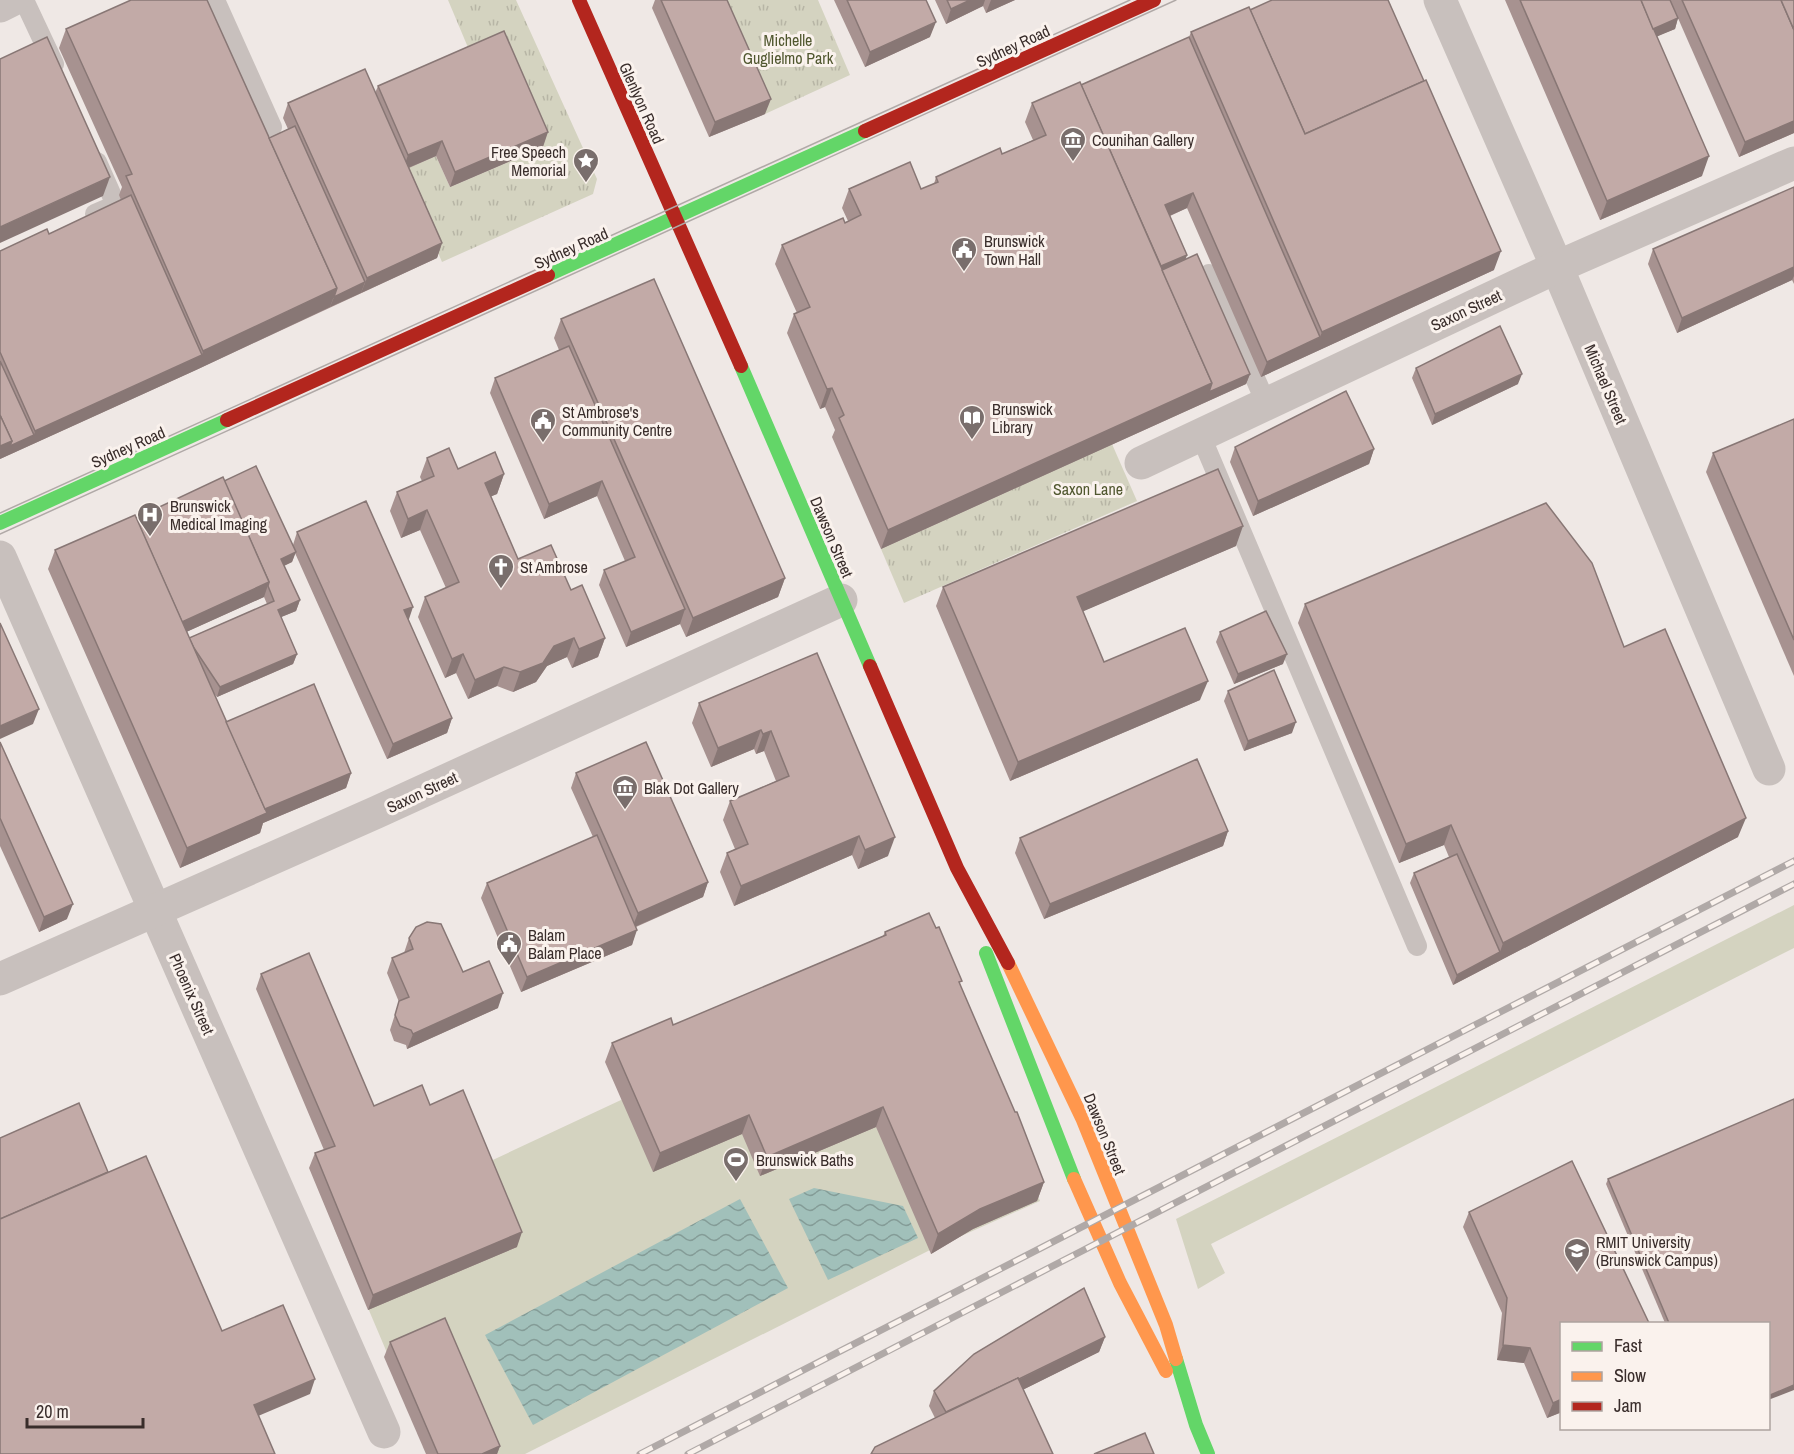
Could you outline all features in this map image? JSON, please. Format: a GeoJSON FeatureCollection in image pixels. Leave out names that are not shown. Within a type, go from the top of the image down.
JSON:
{"type":"FeatureCollection","features":[{"type":"Feature","properties":{"kind":"main road","name":"Glenlyon Road"},"geometry":{"type":"LineString","coordinates":[[579,0],[676,219]]}},
{"type":"Feature","properties":{"kind":"main road","name":"Sydney Road"},"geometry":{"type":"LineString","coordinates":[[0,523],[676,219],[1140,3]]}},
{"type":"Feature","properties":{"kind":"main road","name":"Dawson Street"},"geometry":{"type":"LineString","coordinates":[[676,219],[957,868],[1004,1008],[1075,1182],[1146,1336],[1196,1425]]}},
{"type":"Feature","properties":{"kind":"main road","name":"Dawson Street"},"geometry":{"type":"LineString","coordinates":[[957,868],[1027,998],[1083,1120],[1166,1325],[1196,1425],[1208,1454]]}},
{"type":"Feature","properties":{"kind":"street"},"geometry":{"type":"LineString","coordinates":[[0,6],[12,0]]}},
{"type":"Feature","properties":{"kind":"street","name":"Michael Street"},"geometry":{"type":"LineString","coordinates":[[1440,0],[1557,267],[1769,769]]}},
{"type":"Feature","properties":{"kind":"street","name":"Saxon Street"},"geometry":{"type":"LineString","coordinates":[[1141,463],[1557,267],[1794,163]]}},
{"type":"Feature","properties":{"kind":"street","name":"Phoenix Street"},"geometry":{"type":"LineString","coordinates":[[0,557],[384,1432]]}},
{"type":"Feature","properties":{"kind":"street","name":"Saxon Street"},"geometry":{"type":"LineString","coordinates":[[0,978],[377,812],[841,600]]}},
{"type":"Feature","properties":{"kind":"lane"},"geometry":{"type":"LineString","coordinates":[[24,0],[63,86]]}},
{"type":"Feature","properties":{"kind":"lane"},"geometry":{"type":"LineString","coordinates":[[215,0],[272,127]]}},
{"type":"Feature","properties":{"kind":"lane"},"geometry":{"type":"LineString","coordinates":[[75,224],[116,205],[87,140]]}},
{"type":"Feature","properties":{"kind":"lane"},"geometry":{"type":"LineString","coordinates":[[1209,274],[1266,403]]}},
{"type":"Feature","properties":{"kind":"lane"},"geometry":{"type":"LineString","coordinates":[[1200,434],[1418,946]]}},
{"type":"Feature","properties":{"kind":"green space"},"geometry":{"type":"Polygon","coordinates":[[[448,0],[516,0],[597,179],[593,194],[442,262],[403,170],[436,156],[450,187],[543,147],[472,57],[448,0]]]}},
{"type":"Feature","properties":{"kind":"green space","name":"Michelle Guglielmo Park"},"geometry":{"type":"Polygon","coordinates":[[[715,0],[818,0],[850,75],[765,114],[715,0]]]}},
{"type":"Feature","properties":{"kind":"green space","name":"Saxon Lane"},"geometry":{"type":"Polygon","coordinates":[[[1112,444],[1137,501],[904,603],[881,549],[1112,444]]]}},
{"type":"Feature","properties":{"kind":"green space"},"geometry":{"type":"Polygon","coordinates":[[[1794,905],[1794,948],[1211,1244],[1225,1273],[1198,1289],[1176,1219],[1794,905]]]}},
{"type":"Feature","properties":{"kind":"green space","name":"Brunswick Baths"},"geometry":{"type":"Polygon","coordinates":[[[926,929],[1040,1201],[932,1249],[525,1454],[430,1454],[334,1228],[482,1165],[621,1100],[926,929]]]}},
{"type":"Feature","properties":{"kind":"water"},"geometry":{"type":"Polygon","coordinates":[[[814,1188],[903,1206],[918,1238],[828,1280],[789,1199],[814,1188]]]}},
{"type":"Feature","properties":{"kind":"water"},"geometry":{"type":"Polygon","coordinates":[[[740,1199],[788,1288],[533,1425],[485,1335],[740,1199]]]}},
{"type":"Feature","properties":{"kind":"building"},"geometry":{"type":"Polygon","coordinates":[[[131,0],[207,0],[337,288],[203,351],[126,176],[132,174],[66,29],[131,0]]]}},
{"type":"Feature","properties":{"kind":"building"},"geometry":{"type":"Polygon","coordinates":[[[661,0],[727,0],[771,99],[715,122],[661,0]]]}},
{"type":"Feature","properties":{"kind":"building"},"geometry":{"type":"Polygon","coordinates":[[[847,0],[926,0],[936,22],[870,52],[847,0]]]}},
{"type":"Feature","properties":{"kind":"building"},"geometry":{"type":"Polygon","coordinates":[[[947,0],[970,0],[951,9],[947,0]]]}},
{"type":"Feature","properties":{"kind":"building"},"geometry":{"type":"Polygon","coordinates":[[[1272,0],[1388,0],[1424,81],[1305,134],[1250,10],[1272,0]]]}},
{"type":"Feature","properties":{"kind":"building"},"geometry":{"type":"Polygon","coordinates":[[[1520,0],[1641,0],[1709,156],[1607,201],[1520,0]]]}},
{"type":"Feature","properties":{"kind":"building"},"geometry":{"type":"Polygon","coordinates":[[[1641,0],[1670,0],[1678,18],[1653,29],[1641,0]]]}},
{"type":"Feature","properties":{"kind":"building"},"geometry":{"type":"Polygon","coordinates":[[[1682,0],[1781,0],[1794,30],[1794,121],[1745,142],[1682,0]]]}},
{"type":"Feature","properties":{"kind":"building"},"geometry":{"type":"Polygon","coordinates":[[[1781,0],[1794,0],[1794,30],[1781,0]]]}},
{"type":"Feature","properties":{"kind":"building"},"geometry":{"type":"Polygon","coordinates":[[[1249,7],[1305,134],[1426,80],[1501,251],[1322,332],[1191,32],[1249,7]]]}},
{"type":"Feature","properties":{"kind":"building"},"geometry":{"type":"Polygon","coordinates":[[[504,31],[548,132],[455,172],[442,141],[408,155],[378,86],[504,31]]]}},
{"type":"Feature","properties":{"kind":"building"},"geometry":{"type":"Polygon","coordinates":[[[47,37],[110,177],[0,227],[0,59],[47,37]]]}},
{"type":"Feature","properties":{"kind":"building"},"geometry":{"type":"Polygon","coordinates":[[[1189,37],[1320,337],[1267,362],[1193,193],[1165,205],[1187,255],[1161,266],[1081,85],[1189,37]]]}},
{"type":"Feature","properties":{"kind":"building"},"geometry":{"type":"Polygon","coordinates":[[[365,69],[442,243],[367,278],[288,103],[365,69]]]}},
{"type":"Feature","properties":{"kind":"building","name":"Brunswick Town Hall"},"geometry":{"type":"Polygon","coordinates":[[[1080,82],[1212,383],[888,530],[839,418],[844,415],[832,388],[827,389],[794,314],[810,307],[782,245],[843,218],[845,223],[861,215],[849,189],[910,162],[921,189],[938,182],[936,177],[1000,148],[1002,154],[1046,135],[1032,103],[1080,82]]]}},
{"type":"Feature","properties":{"kind":"building"},"geometry":{"type":"Polygon","coordinates":[[[295,126],[365,282],[334,297],[337,288],[269,138],[295,126]]]}},
{"type":"Feature","properties":{"kind":"building"},"geometry":{"type":"Polygon","coordinates":[[[1794,187],[1794,267],[1682,318],[1653,249],[1794,187]]]}},
{"type":"Feature","properties":{"kind":"building"},"geometry":{"type":"Polygon","coordinates":[[[131,195],[202,355],[35,431],[0,352],[0,251],[47,229],[49,234],[131,195]]]}},
{"type":"Feature","properties":{"kind":"building"},"geometry":{"type":"Polygon","coordinates":[[[1197,254],[1250,374],[1209,392],[1212,383],[1162,270],[1197,254]]]}},
{"type":"Feature","properties":{"kind":"building"},"geometry":{"type":"Polygon","coordinates":[[[654,279],[785,578],[693,618],[561,319],[654,279]]]}},
{"type":"Feature","properties":{"kind":"building"},"geometry":{"type":"Polygon","coordinates":[[[1500,326],[1522,374],[1435,414],[1416,368],[1500,326]]]}},
{"type":"Feature","properties":{"kind":"building"},"geometry":{"type":"Polygon","coordinates":[[[569,346],[685,609],[631,632],[604,570],[635,557],[602,481],[549,504],[495,378],[569,346]]]}},
{"type":"Feature","properties":{"kind":"building"},"geometry":{"type":"Polygon","coordinates":[[[0,361],[34,435],[10,446],[12,441],[0,415],[0,361]]]}},
{"type":"Feature","properties":{"kind":"building"},"geometry":{"type":"Polygon","coordinates":[[[1346,391],[1374,449],[1258,501],[1235,447],[1346,391]]]}},
{"type":"Feature","properties":{"kind":"building"},"geometry":{"type":"Polygon","coordinates":[[[0,415],[12,441],[0,446],[0,415]]]}},
{"type":"Feature","properties":{"kind":"building"},"geometry":{"type":"Polygon","coordinates":[[[1794,419],[1794,640],[1713,453],[1794,419]]]}},
{"type":"Feature","properties":{"kind":"building","name":"St Ambrose"},"geometry":{"type":"Polygon","coordinates":[[[449,448],[458,469],[495,452],[504,474],[485,483],[518,559],[551,545],[571,590],[582,585],[605,638],[579,649],[574,638],[554,646],[543,663],[520,672],[504,667],[475,680],[463,654],[452,659],[425,597],[459,582],[427,510],[408,519],[397,492],[434,476],[427,458],[449,448]]]}},
{"type":"Feature","properties":{"kind":"building"},"geometry":{"type":"Polygon","coordinates":[[[256,466],[296,552],[281,559],[300,600],[278,610],[297,654],[220,687],[189,638],[274,601],[268,586],[269,582],[224,481],[256,466]]]}},
{"type":"Feature","properties":{"kind":"building"},"geometry":{"type":"Polygon","coordinates":[[[1218,469],[1243,526],[1077,597],[1104,662],[1185,628],[1208,681],[1018,762],[943,587],[1218,469]]]}},
{"type":"Feature","properties":{"kind":"building"},"geometry":{"type":"Polygon","coordinates":[[[223,477],[269,582],[182,622],[136,518],[223,477]]]}},
{"type":"Feature","properties":{"kind":"building"},"geometry":{"type":"Polygon","coordinates":[[[366,501],[413,607],[404,610],[452,718],[393,744],[297,532],[366,501]]]}},
{"type":"Feature","properties":{"kind":"building"},"geometry":{"type":"Polygon","coordinates":[[[1546,503],[1592,563],[1624,647],[1665,629],[1746,818],[1503,943],[1451,825],[1406,844],[1305,604],[1546,503]]]}},
{"type":"Feature","properties":{"kind":"building"},"geometry":{"type":"Polygon","coordinates":[[[135,515],[267,813],[187,848],[55,550],[135,515]]]}},
{"type":"Feature","properties":{"kind":"building"},"geometry":{"type":"Polygon","coordinates":[[[1266,611],[1287,654],[1238,674],[1220,632],[1266,611]]]}},
{"type":"Feature","properties":{"kind":"building"},"geometry":{"type":"Polygon","coordinates":[[[0,623],[39,709],[0,726],[0,623]]]}},
{"type":"Feature","properties":{"kind":"building"},"geometry":{"type":"Polygon","coordinates":[[[817,653],[895,837],[865,850],[859,836],[741,886],[727,853],[748,844],[730,801],[789,776],[771,731],[763,734],[761,730],[718,748],[699,703],[817,653]]]}},
{"type":"Feature","properties":{"kind":"building"},"geometry":{"type":"Polygon","coordinates":[[[1274,670],[1296,722],[1248,741],[1228,691],[1274,670]]]}},
{"type":"Feature","properties":{"kind":"building"},"geometry":{"type":"Polygon","coordinates":[[[314,684],[351,773],[265,809],[226,722],[314,684]]]}},
{"type":"Feature","properties":{"kind":"building"},"geometry":{"type":"Polygon","coordinates":[[[0,742],[73,904],[44,917],[0,818],[0,742]]]}},
{"type":"Feature","properties":{"kind":"building"},"geometry":{"type":"Polygon","coordinates":[[[646,742],[708,882],[638,913],[576,773],[646,742]]]}},
{"type":"Feature","properties":{"kind":"building"},"geometry":{"type":"Polygon","coordinates":[[[1197,759],[1228,831],[1050,904],[1020,838],[1197,759]]]}},
{"type":"Feature","properties":{"kind":"building"},"geometry":{"type":"Polygon","coordinates":[[[597,835],[637,930],[527,977],[487,883],[597,835]]]}},
{"type":"Feature","properties":{"kind":"building"},"geometry":{"type":"Polygon","coordinates":[[[1457,854],[1500,952],[1457,975],[1414,873],[1457,854]]]}},
{"type":"Feature","properties":{"kind":"building"},"geometry":{"type":"Polygon","coordinates":[[[929,913],[936,928],[939,927],[962,981],[959,982],[1015,1112],[1017,1112],[1044,1182],[980,1209],[938,1234],[883,1107],[767,1157],[749,1115],[660,1153],[612,1043],[671,1018],[673,1025],[886,935],[885,932],[929,913]]]}},
{"type":"Feature","properties":{"kind":"building"},"geometry":{"type":"Polygon","coordinates":[[[427,922],[441,924],[463,972],[489,961],[503,993],[413,1034],[411,1030],[400,1026],[395,1015],[399,1001],[409,997],[392,958],[413,949],[409,938],[416,927],[427,922]]]}},
{"type":"Feature","properties":{"kind":"building"},"geometry":{"type":"Polygon","coordinates":[[[309,953],[374,1106],[422,1085],[430,1105],[463,1090],[522,1232],[373,1295],[315,1153],[335,1146],[261,974],[309,953]]]}},
{"type":"Feature","properties":{"kind":"building"},"geometry":{"type":"Polygon","coordinates":[[[1794,1099],[1794,1385],[1770,1395],[1770,1322],[1669,1322],[1608,1179],[1794,1099]]]}},
{"type":"Feature","properties":{"kind":"building"},"geometry":{"type":"Polygon","coordinates":[[[79,1103],[108,1172],[0,1219],[0,1138],[79,1103]]]}},
{"type":"Feature","properties":{"kind":"building"},"geometry":{"type":"Polygon","coordinates":[[[146,1156],[222,1331],[283,1305],[315,1379],[254,1405],[275,1454],[0,1454],[0,1219],[146,1156]]]}},
{"type":"Feature","properties":{"kind":"building"},"geometry":{"type":"Polygon","coordinates":[[[1572,1161],[1649,1322],[1560,1322],[1560,1400],[1553,1403],[1530,1348],[1503,1345],[1507,1298],[1469,1212],[1572,1161]]]}},
{"type":"Feature","properties":{"kind":"building"},"geometry":{"type":"Polygon","coordinates":[[[1084,1288],[1105,1337],[946,1412],[934,1391],[974,1354],[1084,1288]]]}},
{"type":"Feature","properties":{"kind":"building"},"geometry":{"type":"Polygon","coordinates":[[[445,1318],[500,1446],[482,1454],[438,1454],[390,1342],[445,1318]]]}},
{"type":"Feature","properties":{"kind":"building"},"geometry":{"type":"Polygon","coordinates":[[[1018,1378],[1053,1454],[871,1454],[875,1447],[1018,1378]]]}},
{"type":"Feature","properties":{"kind":"building"},"geometry":{"type":"Polygon","coordinates":[[[1145,1433],[1154,1454],[1094,1454],[1145,1433]]]}},
{"type":"Feature","properties":{"kind":"tram line"},"geometry":{"type":"LineString","coordinates":[[0,513],[1130,0]]}},
{"type":"Feature","properties":{"kind":"tram line"},"geometry":{"type":"LineString","coordinates":[[0,534],[1176,0]]}},
{"type":"Feature","properties":{"kind":"railway"},"geometry":{"type":"LineString","coordinates":[[640,1454],[1794,861]]}},
{"type":"Feature","properties":{"kind":"railway"},"geometry":{"type":"LineString","coordinates":[[688,1454],[1794,884]]}},
{"type":"Feature","properties":{"kind":"traffic: fast"},"geometry":{"type":"LineString","coordinates":[[548,275],[865,131]]}},
{"type":"Feature","properties":{"kind":"traffic: fast"},"geometry":{"type":"LineString","coordinates":[[741,366],[870,666]]}},
{"type":"Feature","properties":{"kind":"traffic: fast"},"geometry":{"type":"LineString","coordinates":[[0,523],[227,420]]}},
{"type":"Feature","properties":{"kind":"traffic: fast"},"geometry":{"type":"LineString","coordinates":[[986,953],[1074,1179]]}},
{"type":"Feature","properties":{"kind":"traffic: fast"},"geometry":{"type":"LineString","coordinates":[[1176,1359],[1196,1425],[1208,1454]]}},
{"type":"Feature","properties":{"kind":"traffic: slow"},"geometry":{"type":"LineString","coordinates":[[1008,963],[1083,1120],[1166,1325],[1176,1359]]}},
{"type":"Feature","properties":{"kind":"traffic: slow"},"geometry":{"type":"LineString","coordinates":[[1074,1179],[1120,1283],[1166,1371]]}},
{"type":"Feature","properties":{"kind":"traffic: jam"},"geometry":{"type":"LineString","coordinates":[[579,0],[741,366]]}},
{"type":"Feature","properties":{"kind":"traffic: jam"},"geometry":{"type":"LineString","coordinates":[[865,131],[1154,0]]}},
{"type":"Feature","properties":{"kind":"traffic: jam"},"geometry":{"type":"LineString","coordinates":[[227,420],[548,275]]}},
{"type":"Feature","properties":{"kind":"traffic: jam"},"geometry":{"type":"LineString","coordinates":[[870,666],[957,868],[1008,963]]}},
{"type":"Feature","properties":{"kind":"place","name":"Counihan Gallery"},"geometry":{"type":"Point","coordinates":[1073,163]}},
{"type":"Feature","properties":{"kind":"place","name":"Free Speech Memorial"},"geometry":{"type":"Point","coordinates":[586,184]}},
{"type":"Feature","properties":{"kind":"place","name":"Brunswick Town Hall"},"geometry":{"type":"Point","coordinates":[964,273]}},
{"type":"Feature","properties":{"kind":"place","name":"Brunswick Library"},"geometry":{"type":"Point","coordinates":[972,441]}},
{"type":"Feature","properties":{"kind":"place","name":"St Ambrose's Community Centre"},"geometry":{"type":"Point","coordinates":[543,444]}},
{"type":"Feature","properties":{"kind":"place","name":"Brunswick Medical Imaging"},"geometry":{"type":"Point","coordinates":[150,538]}},
{"type":"Feature","properties":{"kind":"place","name":"St Ambrose"},"geometry":{"type":"Point","coordinates":[501,590]}},
{"type":"Feature","properties":{"kind":"place","name":"Blak Dot Gallery"},"geometry":{"type":"Point","coordinates":[625,811]}},
{"type":"Feature","properties":{"kind":"place","name":"Balam Balam Place"},"geometry":{"type":"Point","coordinates":[509,967]}},
{"type":"Feature","properties":{"kind":"place","name":"Brunswick Baths"},"geometry":{"type":"Point","coordinates":[736,1183]}},
{"type":"Feature","properties":{"kind":"place","name":"RMIT University (Brunswick Campus)"},"geometry":{"type":"Point","coordinates":[1577,1274]}}]}
